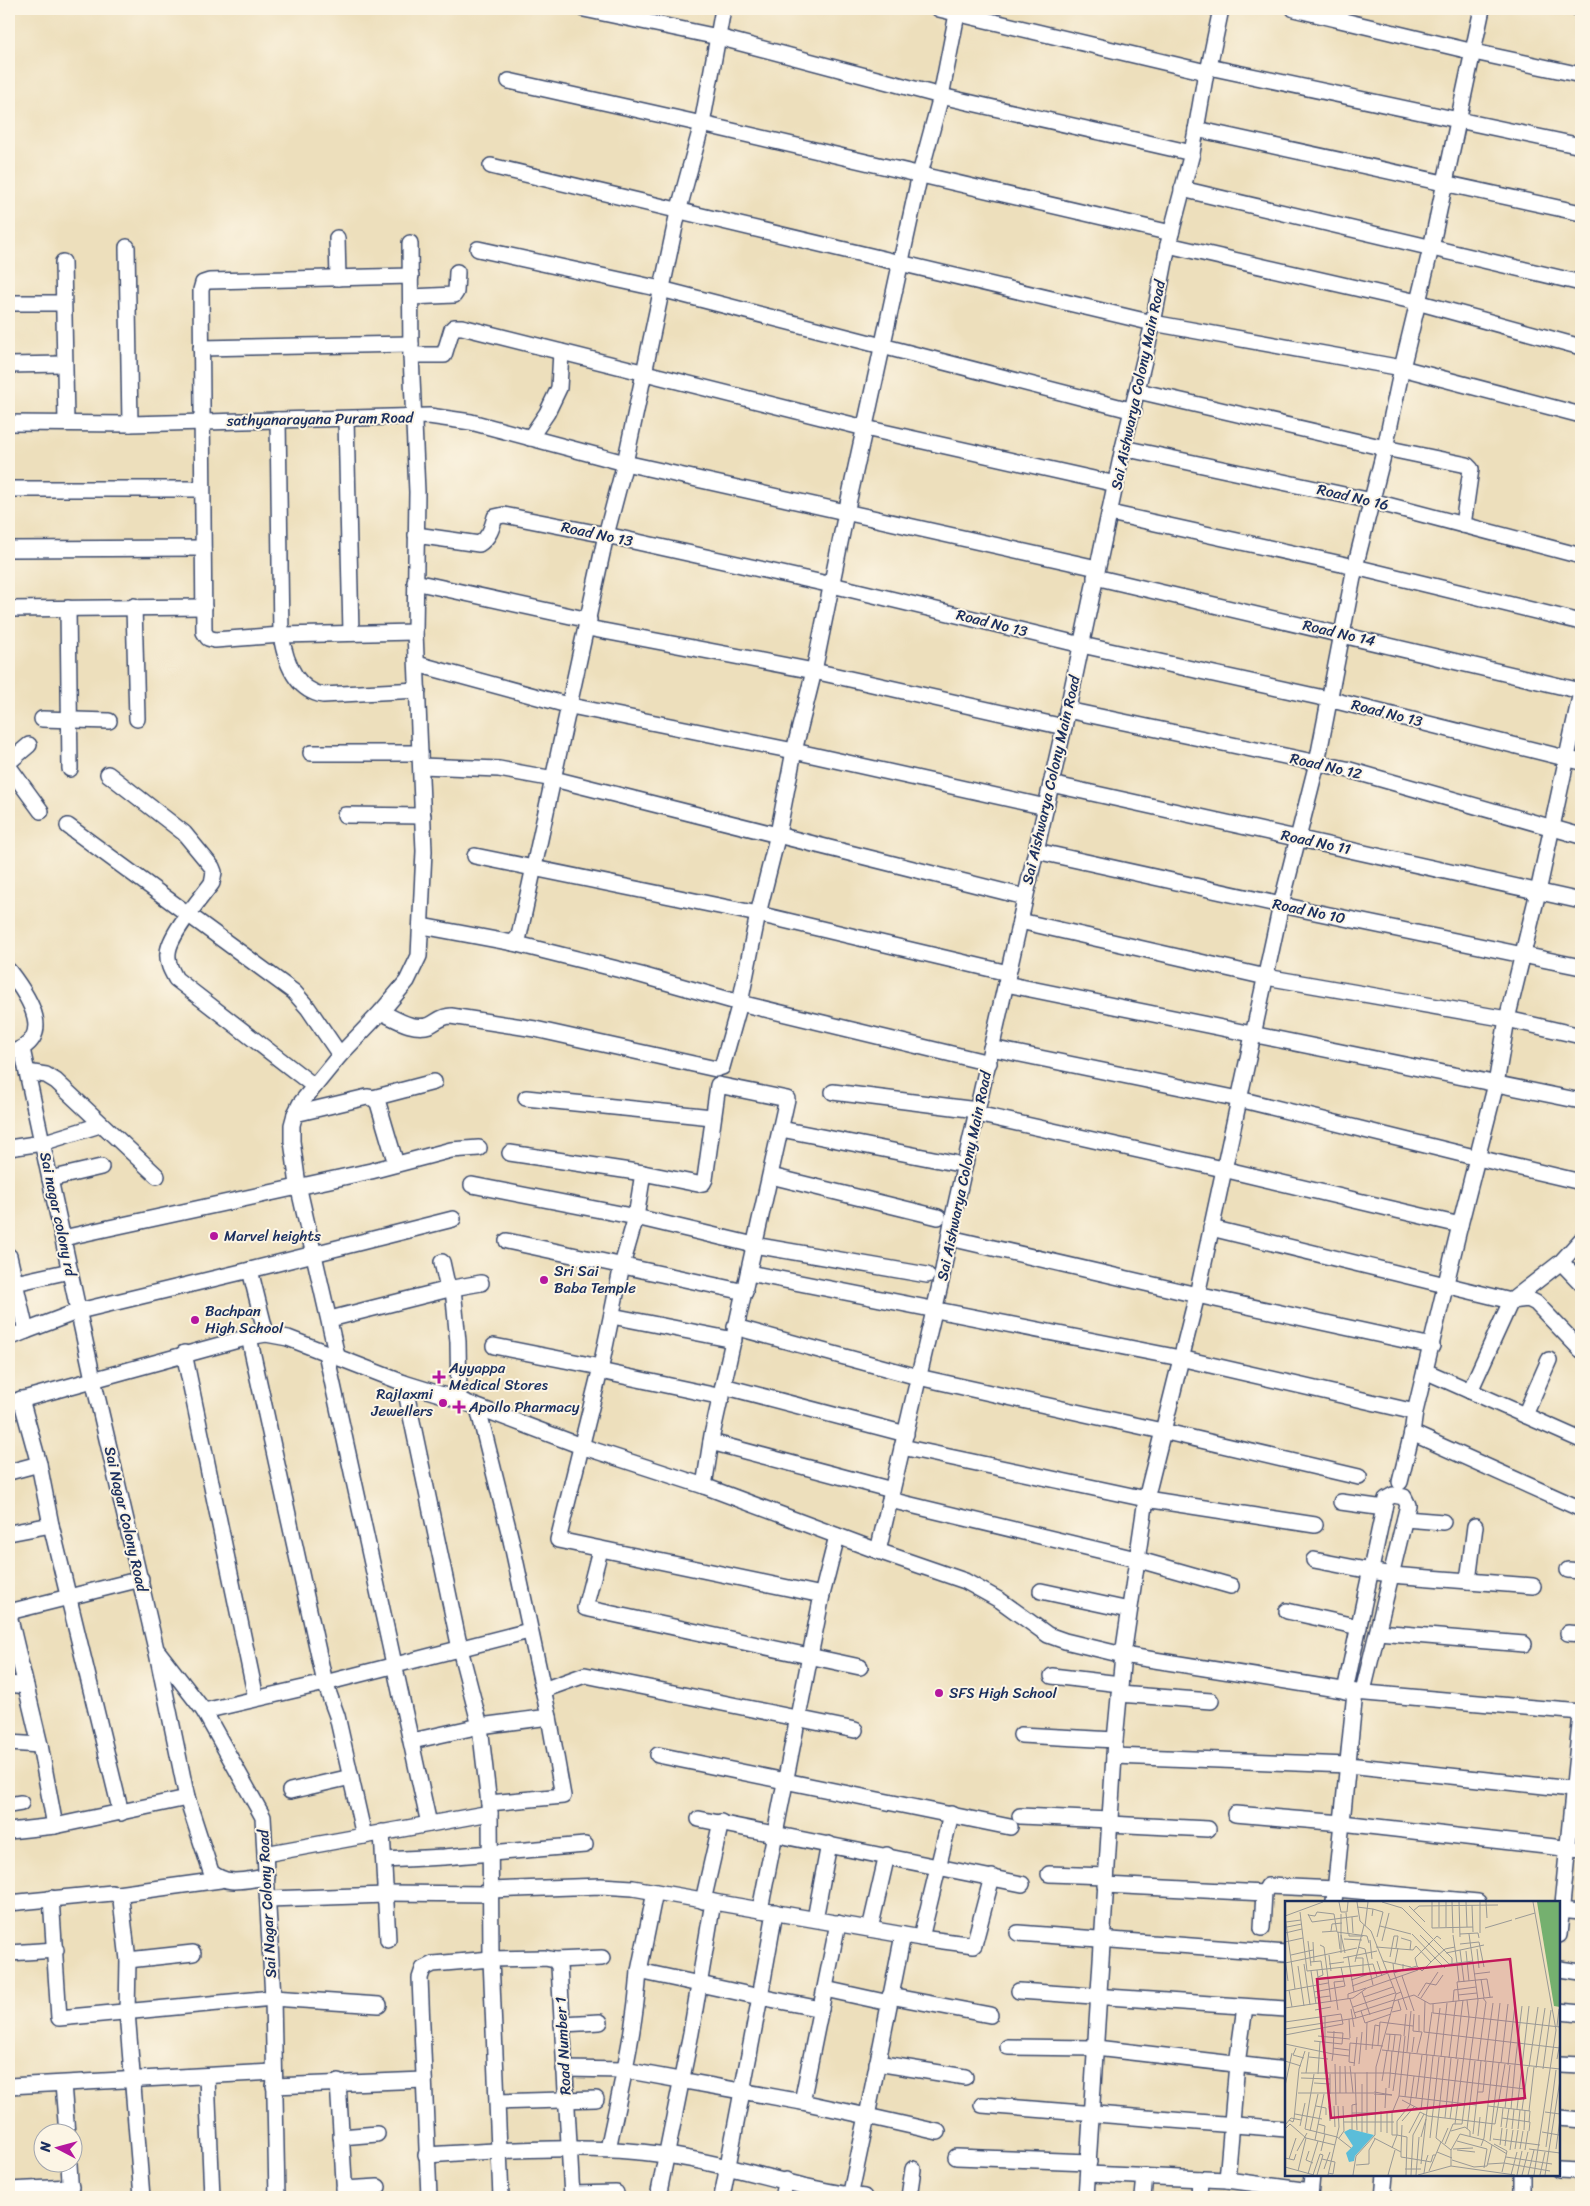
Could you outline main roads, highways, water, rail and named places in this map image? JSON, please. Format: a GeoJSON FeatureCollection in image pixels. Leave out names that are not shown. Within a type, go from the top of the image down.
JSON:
{"type":"FeatureCollection","features":[{"type":"Feature","properties":{"kind":"place","name":"Marvel heights"},"geometry":{"type":"Point","coordinates":[214,1236]}},
{"type":"Feature","properties":{"kind":"place","name":"Sri Sai Baba Temple"},"geometry":{"type":"Point","coordinates":[544,1280]}},
{"type":"Feature","properties":{"kind":"place","name":"Bachpan High School"},"geometry":{"type":"Point","coordinates":[195,1320]}},
{"type":"Feature","properties":{"kind":"place","name":"Ayyappa Medical Stores"},"geometry":{"type":"Point","coordinates":[439,1377]}},
{"type":"Feature","properties":{"kind":"place","name":"Rajlaxmi Jewellers"},"geometry":{"type":"Point","coordinates":[443,1403]}},
{"type":"Feature","properties":{"kind":"place","name":"Apollo Pharmacy"},"geometry":{"type":"Point","coordinates":[459,1407]}},
{"type":"Feature","properties":{"kind":"place","name":"SFS High School"},"geometry":{"type":"Point","coordinates":[939,1693]}}]}
